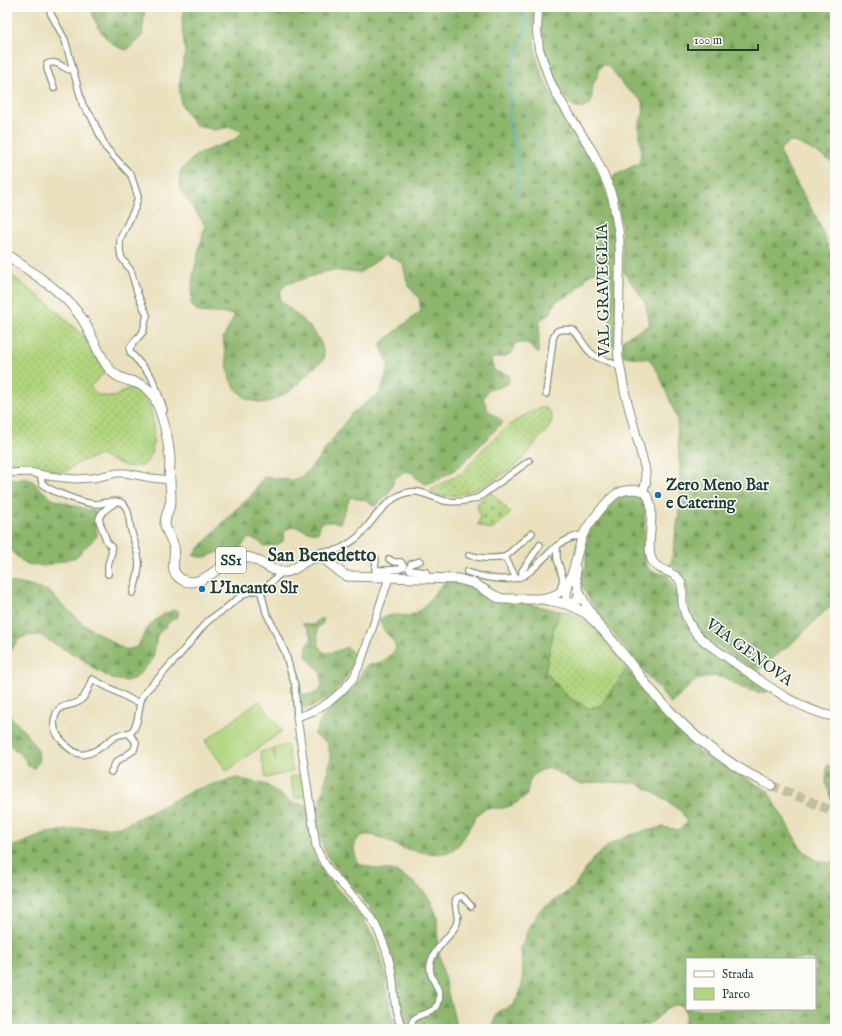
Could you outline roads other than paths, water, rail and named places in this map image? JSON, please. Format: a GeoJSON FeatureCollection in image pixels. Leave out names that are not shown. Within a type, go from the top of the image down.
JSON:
{"type":"FeatureCollection","features":[{"type":"Feature","properties":{"kind":"main road","name":"VAL GRAVEGLIA"},"geometry":{"type":"LineString","coordinates":[[538,7],[537,31],[539,49],[550,81],[594,154],[609,186],[613,200],[620,248],[618,340],[620,369],[645,468],[646,482],[643,491]]}},
{"type":"Feature","properties":{"kind":"main road","name":"SS1"},"geometry":{"type":"LineString","coordinates":[[7,255],[52,286],[69,302],[82,320],[111,371],[122,378],[142,384],[150,391],[156,401],[164,426],[170,460],[171,502],[165,523],[174,548],[175,572],[181,579],[188,582],[198,581],[228,562],[242,557],[253,558],[282,572]]}},
{"type":"Feature","properties":{"kind":"main road"},"geometry":{"type":"LineString","coordinates":[[570,605],[566,596],[570,579],[584,535],[593,520],[617,494],[627,490],[643,491]]}},
{"type":"Feature","properties":{"kind":"main road","name":"VIA GENOVA"},"geometry":{"type":"LineString","coordinates":[[643,491],[649,497],[650,549],[652,560],[658,567],[675,575],[681,582],[684,611],[691,626],[700,636],[720,652],[787,698],[824,715],[835,717]]}},
{"type":"Feature","properties":{"kind":"main road"},"geometry":{"type":"LineString","coordinates":[[282,572],[290,571],[312,557],[319,557],[326,560],[347,576],[389,574],[464,580],[473,583],[502,599],[531,599],[553,601],[570,605],[587,614],[605,632]]}},
{"type":"Feature","properties":{"kind":"main road"},"geometry":{"type":"LineString","coordinates":[[576,562],[576,578],[585,603],[605,632],[654,694],[692,734],[740,768],[771,785]]}},
{"type":"Feature","properties":{"kind":"main road"},"geometry":{"type":"LineString","coordinates":[[531,599],[553,596],[560,592],[570,579]]}},
{"type":"Feature","properties":{"kind":"main road"},"geometry":{"type":"LineString","coordinates":[[570,605],[577,601],[580,592]]}},
{"type":"Feature","properties":{"kind":"street"},"geometry":{"type":"LineString","coordinates":[[49,7],[51,14],[65,40],[83,106],[91,116],[106,148],[131,175],[137,192],[138,197],[135,208],[120,239],[120,250],[121,258],[131,271],[138,295],[147,314],[143,332],[133,343],[130,348],[130,352],[151,376],[165,416],[164,426]]}},
{"type":"Feature","properties":{"kind":"street"},"geometry":{"type":"LineString","coordinates":[[54,88],[47,69],[47,64],[51,62],[61,64],[70,71],[73,70]]}},
{"type":"Feature","properties":{"kind":"street"},"geometry":{"type":"LineString","coordinates":[[546,394],[553,339],[556,331],[567,329],[573,330],[591,352],[602,360],[614,362],[620,369]]}},
{"type":"Feature","properties":{"kind":"street"},"geometry":{"type":"LineString","coordinates":[[312,557],[319,552],[326,550],[338,550],[360,536],[388,503],[397,496],[405,493],[416,492],[445,501],[468,501],[478,498],[529,461]]}},
{"type":"Feature","properties":{"kind":"street"},"geometry":{"type":"LineString","coordinates":[[7,473],[30,472],[74,479],[93,478],[117,472],[170,480]]}},
{"type":"Feature","properties":{"kind":"street"},"geometry":{"type":"LineString","coordinates":[[41,474],[40,478],[42,483],[50,489],[84,502],[95,504],[117,501],[124,505],[136,545],[138,563],[133,593]]}},
{"type":"Feature","properties":{"kind":"street"},"geometry":{"type":"LineString","coordinates":[[108,574],[108,565],[112,551],[111,546],[107,542],[99,517],[117,501]]}},
{"type":"Feature","properties":{"kind":"street"},"geometry":{"type":"LineString","coordinates":[[469,554],[482,559],[505,557],[532,533]]}},
{"type":"Feature","properties":{"kind":"street"},"geometry":{"type":"LineString","coordinates":[[467,572],[486,577],[503,579],[516,578],[530,572],[551,550],[571,537],[584,535]]}},
{"type":"Feature","properties":{"kind":"street"},"geometry":{"type":"LineString","coordinates":[[525,575],[522,571],[540,545]]}},
{"type":"Feature","properties":{"kind":"street"},"geometry":{"type":"LineString","coordinates":[[557,546],[557,558],[563,579],[560,592]]}},
{"type":"Feature","properties":{"kind":"street"},"geometry":{"type":"LineString","coordinates":[[326,560],[330,551]]}},
{"type":"Feature","properties":{"kind":"street"},"geometry":{"type":"LineString","coordinates":[[505,557],[516,578]]}},
{"type":"Feature","properties":{"kind":"street"},"geometry":{"type":"LineString","coordinates":[[376,559],[375,570],[389,574],[404,567],[401,562],[394,562],[389,559]]}},
{"type":"Feature","properties":{"kind":"street"},"geometry":{"type":"LineString","coordinates":[[420,561],[411,564],[409,569],[426,572],[427,578]]}},
{"type":"Feature","properties":{"kind":"street"},"geometry":{"type":"LineString","coordinates":[[261,592],[282,572]]}},
{"type":"Feature","properties":{"kind":"street"},"geometry":{"type":"LineString","coordinates":[[297,717],[314,711],[329,702],[343,690],[354,677],[362,659],[389,574]]}},
{"type":"Feature","properties":{"kind":"street"},"geometry":{"type":"LineString","coordinates":[[111,772],[116,762],[134,750],[136,742],[130,735],[140,710],[139,702],[146,690],[210,619],[244,595],[256,591],[261,592]]}},
{"type":"Feature","properties":{"kind":"street"},"geometry":{"type":"LineString","coordinates":[[261,592],[266,612],[285,652],[295,685],[297,717],[314,839],[318,852],[324,864],[366,910],[377,928],[389,963],[396,1011],[403,1029]]}},
{"type":"Feature","properties":{"kind":"street"},"geometry":{"type":"LineString","coordinates":[[131,732],[116,736],[99,749],[86,755],[82,755],[72,751],[59,738],[55,731],[54,718],[57,711],[61,707],[82,700],[92,679],[134,701],[139,702]]}},
{"type":"Feature","properties":{"kind":"street"},"geometry":{"type":"LineString","coordinates":[[411,1029],[411,1022],[415,1018],[434,1010],[438,1004],[439,990],[432,978],[430,965],[436,951],[457,924],[458,916],[454,904],[456,899],[460,896],[463,897],[471,906]]}},
{"type":"Feature","properties":{"kind":"waterway"},"geometry":{"type":"LineString","coordinates":[[514,203],[517,189],[517,157],[509,122],[510,99],[508,85],[519,46],[526,33],[528,24],[522,7]]}},
{"type":"Feature","properties":{"kind":"tunnel"},"geometry":{"type":"LineString","coordinates":[[771,785],[835,812]]}},
{"type":"Feature","properties":{"kind":"place","name":"Zero Meno Bar e Catering"},"geometry":{"type":"Point","coordinates":[658,495]}},
{"type":"Feature","properties":{"kind":"place","name":"L'Incanto Slr"},"geometry":{"type":"Point","coordinates":[202,589]}},
{"type":"Feature","properties":{"kind":"district","name":"San Benedetto"},"geometry":{"type":"Point","coordinates":[322,556]}}]}
